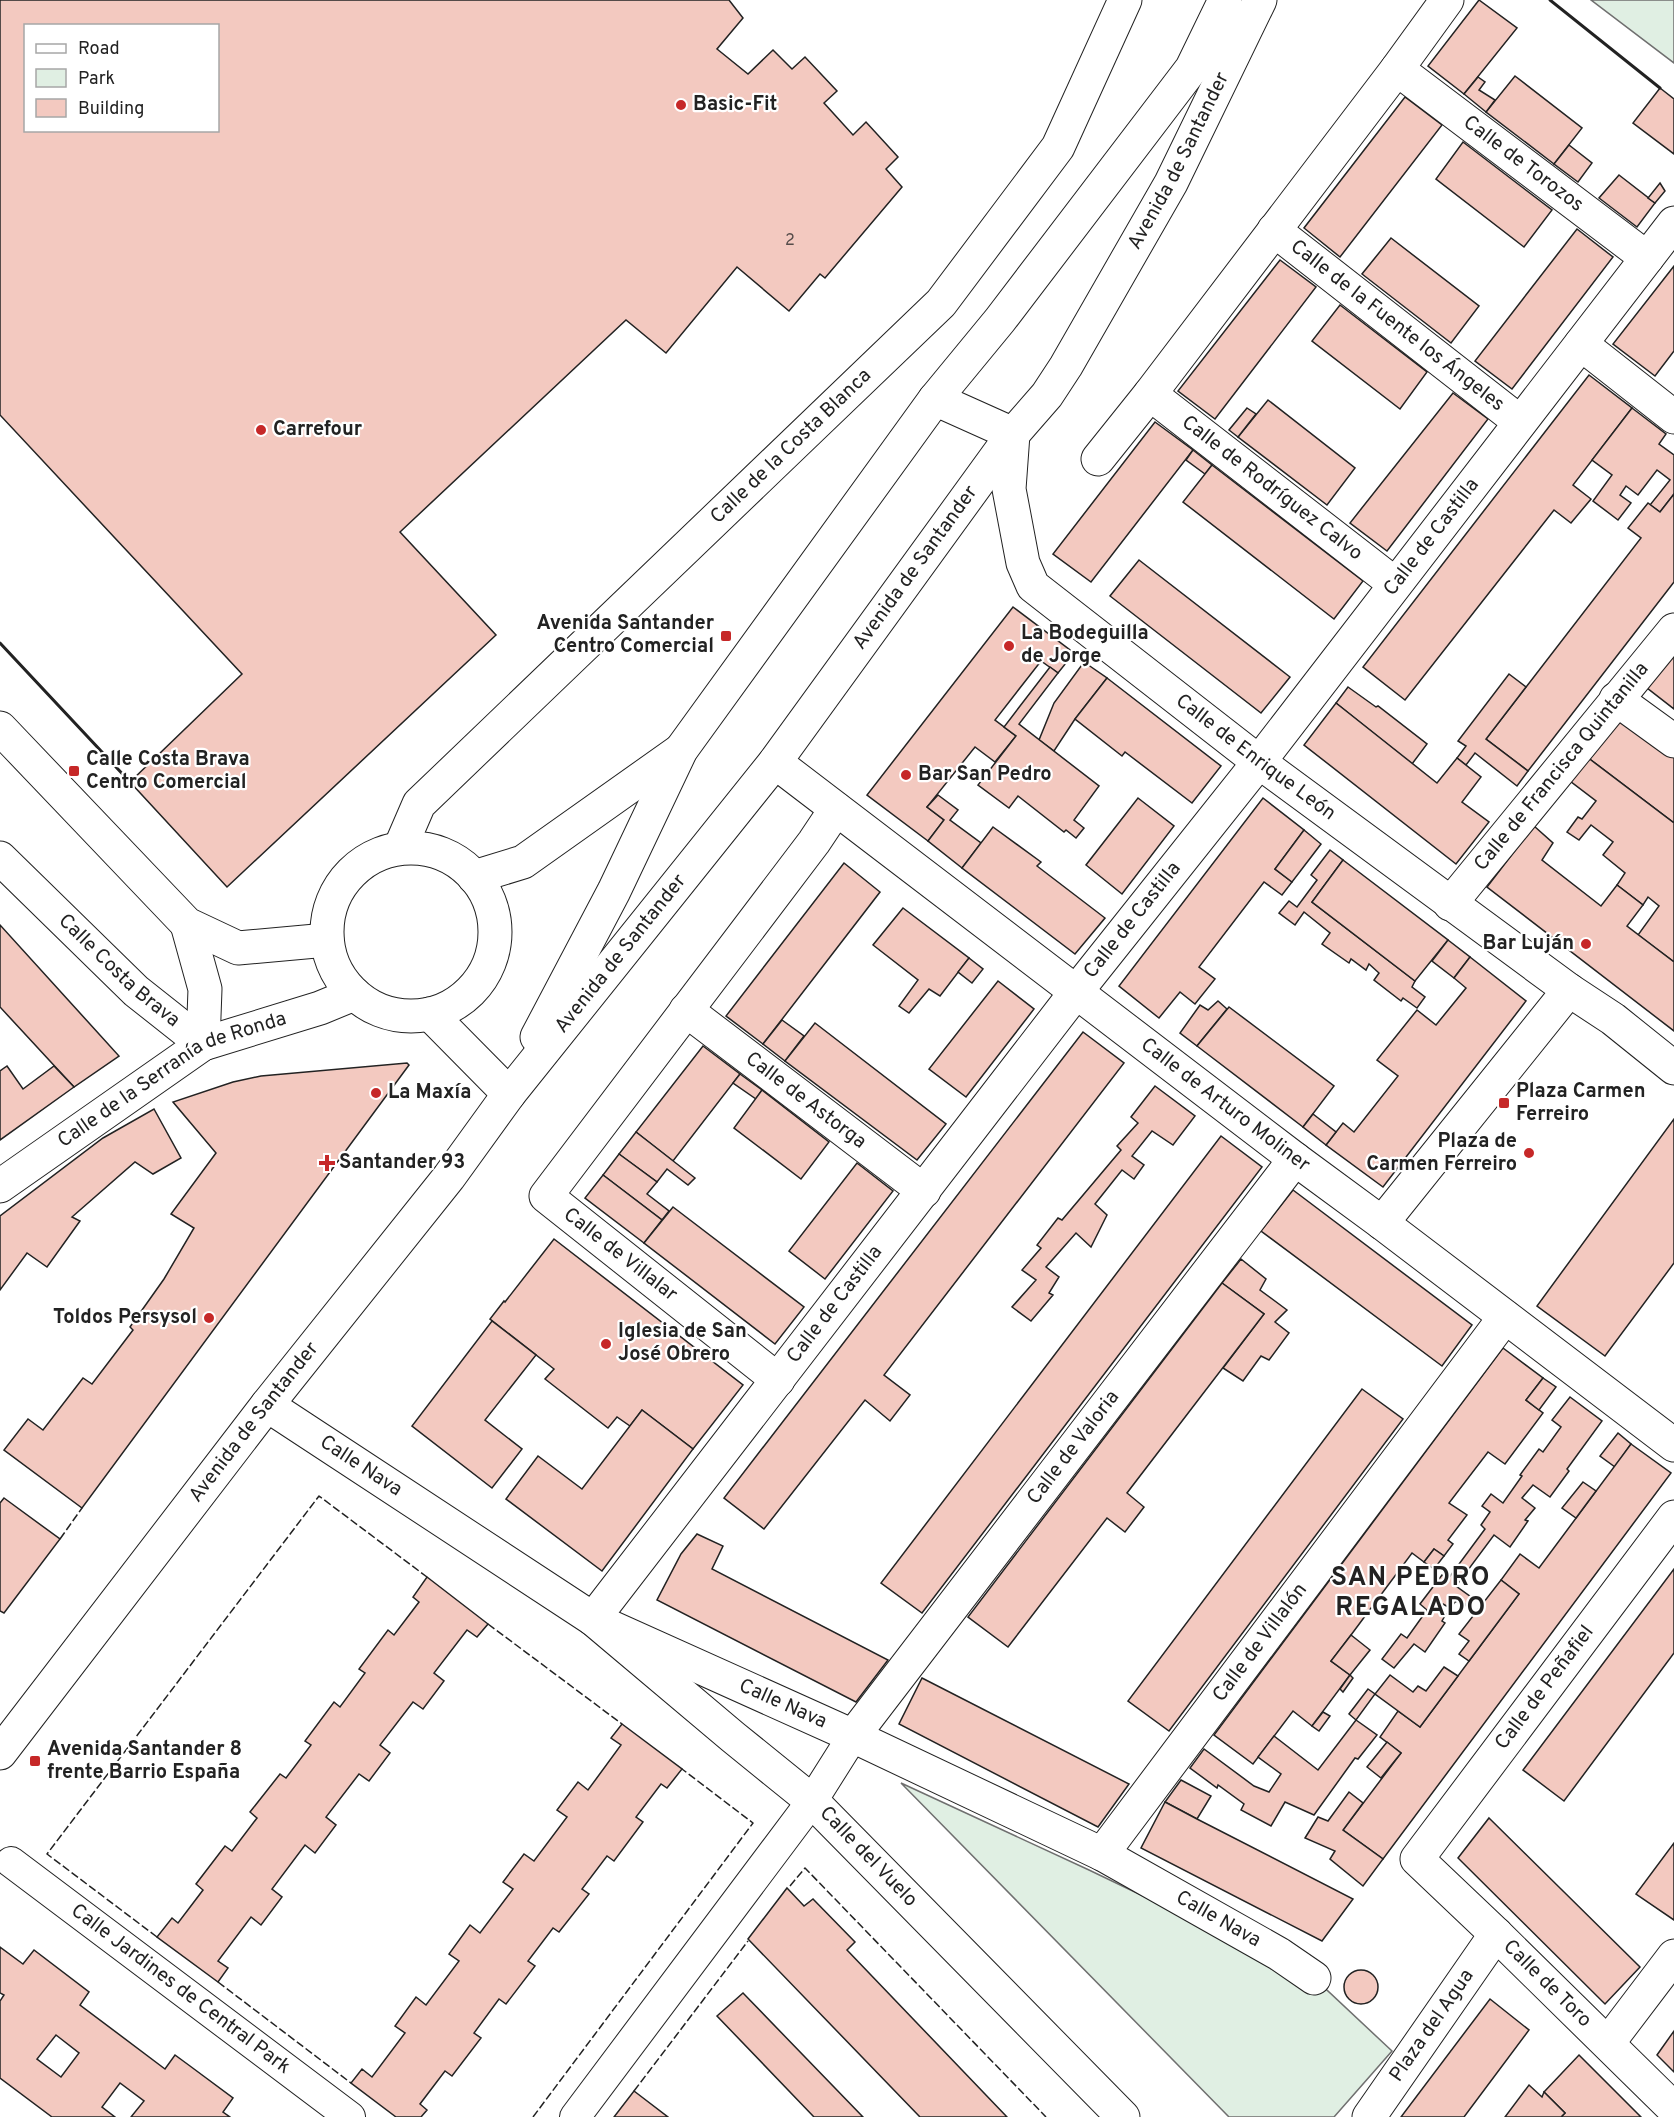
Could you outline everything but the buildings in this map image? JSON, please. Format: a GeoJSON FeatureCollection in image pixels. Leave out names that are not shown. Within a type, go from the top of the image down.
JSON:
{"type":"FeatureCollection","features":[{"type":"Feature","properties":{"kind":"street","name":"Calle de la Costa Blanca"},"geometry":{"type":"LineString","coordinates":[[400,848],[418,804],[941,303],[1058,147],[1125,0]]}},
{"type":"Feature","properties":{"kind":"street","name":"Avenida de Santander"},"geometry":{"type":"LineString","coordinates":[[509,1094],[614,891],[681,750],[935,399],[1000,320],[1192,68],[1225,0]]}},
{"type":"Feature","properties":{"kind":"street","name":"Avenida de Santander"},"geometry":{"type":"LineString","coordinates":[[0,1753],[267,1405],[449,1176],[509,1094],[775,762],[1013,434],[1047,395],[1171,183],[1260,0]]}},
{"type":"Feature","properties":{"kind":"street"},"geometry":{"type":"LineString","coordinates":[[1098,459],[1150,394],[1447,0]]}},
{"type":"Feature","properties":{"kind":"street","name":"Calle de Torozos"},"geometry":{"type":"LineString","coordinates":[[1397,69],[1647,258]]}},
{"type":"Feature","properties":{"kind":"street","name":"Calle de Castilla"},"geometry":{"type":"LineString","coordinates":[[593,1619],[1076,992],[1259,762],[1674,223]]}},
{"type":"Feature","properties":{"kind":"street","name":"Calle de la Fuente los Ángeles"},"geometry":{"type":"LineString","coordinates":[[1274,230],[1521,422]]}},
{"type":"Feature","properties":{"kind":"street"},"geometry":{"type":"LineString","coordinates":[[1581,344],[1674,417]]}},
{"type":"Feature","properties":{"kind":"street","name":"Calle de Rodríguez Calvo"},"geometry":{"type":"LineString","coordinates":[[1150,394],[1395,584]]}},
{"type":"Feature","properties":{"kind":"street"},"geometry":{"type":"LineString","coordinates":[[935,399],[1013,434]]}},
{"type":"Feature","properties":{"kind":"street","name":"Calle de Enrique León"},"geometry":{"type":"LineString","coordinates":[[1013,434],[1009,489],[1023,563],[1034,586],[1259,762],[1450,904],[1569,990],[1613,1018],[1674,1068]]}},
{"type":"Feature","properties":{"kind":"street","name":"Calle de Francisca Quintanilla"},"geometry":{"type":"LineString","coordinates":[[1450,904],[1674,630]]}},
{"type":"Feature","properties":{"kind":"street"},"geometry":{"type":"LineString","coordinates":[[1616,699],[1674,741]]}},
{"type":"Feature","properties":{"kind":"street","name":"Calle Costa Brava"},"geometry":{"type":"LineString","coordinates":[[0,728],[187,924],[238,948],[327,939]]}},
{"type":"Feature","properties":{"kind":"street","name":"Avenida de Santander"},"geometry":{"type":"LineString","coordinates":[[474,877],[523,861],[681,750]]}},
{"type":"Feature","properties":{"kind":"street","name":"Calle de Arturo Moliner"},"geometry":{"type":"LineString","coordinates":[[775,762],[1295,1160],[1383,1223],[1674,1445]]}},
{"type":"Feature","properties":{"kind":"street"},"geometry":{"type":"LineString","coordinates":[[686,1010],[814,842],[836,809]]}},
{"type":"Feature","properties":{"kind":"street"},"geometry":{"type":"LineString","coordinates":[[400,848],[429,850],[447,856],[474,877],[485,892],[495,921],[495,939],[491,957],[483,975],[470,991],[452,1006],[430,1014],[410,1016],[391,1014],[371,1006],[354,994],[340,978],[331,960],[327,939],[327,918],[334,896],[343,881],[355,868],[380,853],[400,848]]}},
{"type":"Feature","properties":{"kind":"street","name":"Calle Costa Brava"},"geometry":{"type":"LineString","coordinates":[[0,858],[136,991],[203,1044]]}},
{"type":"Feature","properties":{"kind":"street","name":"Calle Costa Brava"},"geometry":{"type":"LineString","coordinates":[[187,924],[205,989],[203,1044]]}},
{"type":"Feature","properties":{"kind":"street"},"geometry":{"type":"LineString","coordinates":[[1383,1223],[1569,990]]}},
{"type":"Feature","properties":{"kind":"street","name":"Calle de la Serranía de Ronda"},"geometry":{"type":"LineString","coordinates":[[0,1185],[203,1044],[320,1008],[354,994]]}},
{"type":"Feature","properties":{"kind":"street","name":"Calle de Astorga"},"geometry":{"type":"LineString","coordinates":[[686,1010],[924,1191]]}},
{"type":"Feature","properties":{"kind":"street","name":"Calle de Villalar"},"geometry":{"type":"LineString","coordinates":[[686,1010],[546,1196],[778,1380]]}},
{"type":"Feature","properties":{"kind":"street"},"geometry":{"type":"LineString","coordinates":[[430,1014],[509,1094]]}},
{"type":"Feature","properties":{"kind":"street","name":"Calle de Valoria"},"geometry":{"type":"LineString","coordinates":[[853,1736],[1295,1160]]}},
{"type":"Feature","properties":{"kind":"street","name":"Calle de Villalón"},"geometry":{"type":"LineString","coordinates":[[1102,1854],[1505,1317]]}},
{"type":"Feature","properties":{"kind":"street","name":"Calle Nava"},"geometry":{"type":"LineString","coordinates":[[267,1405],[593,1619],[853,1736],[1102,1854],[1279,1954],[1314,1978]]}},
{"type":"Feature","properties":{"kind":"street","name":"Calle de Peñafiel"},"geometry":{"type":"LineString","coordinates":[[1417,1859],[1674,1517]]}},
{"type":"Feature","properties":{"kind":"street","name":"Calle del Vuelo"},"geometry":{"type":"LineString","coordinates":[[593,1619],[813,1801],[1123,2117]]}},
{"type":"Feature","properties":{"kind":"street"},"geometry":{"type":"LineString","coordinates":[[575,2117],[813,1801],[853,1736]]}},
{"type":"Feature","properties":{"kind":"street","name":"Calle de Toro"},"geometry":{"type":"LineString","coordinates":[[1417,1859],[1674,2109]]}},
{"type":"Feature","properties":{"kind":"street","name":"Calle Jardines de Central Park"},"geometry":{"type":"LineString","coordinates":[[11,1862],[350,2117]]}},
{"type":"Feature","properties":{"kind":"street","name":"Plaza del Agua"},"geometry":{"type":"LineString","coordinates":[[1369,2117],[1496,1934]]}},
{"type":"Feature","properties":{"kind":"street"},"geometry":{"type":"LineString","coordinates":[[1608,2043],[1674,1956]]}},
{"type":"Feature","properties":{"kind":"green space"},"geometry":{"type":"Polygon","coordinates":[[[1591,0],[1674,0],[1674,63],[1591,0]]]}},
{"type":"Feature","properties":{"kind":"green space"},"geometry":{"type":"Polygon","coordinates":[[[901,1783],[1314,1978],[1392,2051],[1334,2117],[1229,2117],[901,1783]]]}},
{"type":"Feature","properties":{"kind":"fence"},"geometry":{"type":"LineString","coordinates":[[157,1937],[47,1854],[319,1496],[427,1577]]}},
{"type":"Feature","properties":{"kind":"fence"},"geometry":{"type":"LineString","coordinates":[[60,1539],[82,1508]]}},
{"type":"Feature","properties":{"kind":"fence"},"geometry":{"type":"LineString","coordinates":[[488,1624],[622,1724]]}},
{"type":"Feature","properties":{"kind":"fence"},"geometry":{"type":"LineString","coordinates":[[533,2117],[753,1823],[682,1769]]}},
{"type":"Feature","properties":{"kind":"fence"},"geometry":{"type":"LineString","coordinates":[[790,1886],[805,1868],[1046,2117]]}},
{"type":"Feature","properties":{"kind":"fence"},"geometry":{"type":"LineString","coordinates":[[634,2091],[748,1941]]}},
{"type":"Feature","properties":{"kind":"fence"},"geometry":{"type":"LineString","coordinates":[[218,1982],[351,2083]]}},
{"type":"Feature","properties":{"kind":"wall"},"geometry":{"type":"LineString","coordinates":[[1550,0],[1660,88]]}},
{"type":"Feature","properties":{"kind":"wall"},"geometry":{"type":"LineString","coordinates":[[0,643],[130,782]]}},
{"type":"Feature","properties":{"kind":"place","name":"Basic-Fit"},"geometry":{"type":"Point","coordinates":[681,105]}},
{"type":"Feature","properties":{"kind":"place","name":"Carrefour"},"geometry":{"type":"Point","coordinates":[261,430]}},
{"type":"Feature","properties":{"kind":"place","name":"Avenida Santander Centro Comercial"},"geometry":{"type":"Point","coordinates":[726,636]}},
{"type":"Feature","properties":{"kind":"place","name":"La Bodeguilla de Jorge"},"geometry":{"type":"Point","coordinates":[1009,646]}},
{"type":"Feature","properties":{"kind":"place","name":"Calle Costa Brava Centro Comercial"},"geometry":{"type":"Point","coordinates":[74,771]}},
{"type":"Feature","properties":{"kind":"place","name":"Bar San Pedro"},"geometry":{"type":"Point","coordinates":[906,775]}},
{"type":"Feature","properties":{"kind":"place","name":"Bar Luján"},"geometry":{"type":"Point","coordinates":[1586,944]}},
{"type":"Feature","properties":{"kind":"place","name":"La Maxía"},"geometry":{"type":"Point","coordinates":[376,1093]}},
{"type":"Feature","properties":{"kind":"place","name":"Plaza Carmen Ferreiro"},"geometry":{"type":"Point","coordinates":[1504,1103]}},
{"type":"Feature","properties":{"kind":"place","name":"Plaza de Carmen Ferreiro"},"geometry":{"type":"Point","coordinates":[1529,1153]}},
{"type":"Feature","properties":{"kind":"place","name":"Santander 93"},"geometry":{"type":"Point","coordinates":[327,1163]}},
{"type":"Feature","properties":{"kind":"place","name":"Toldos Persysol"},"geometry":{"type":"Point","coordinates":[209,1318]}},
{"type":"Feature","properties":{"kind":"place","name":"Iglesia de San José Obrero"},"geometry":{"type":"Point","coordinates":[606,1344]}},
{"type":"Feature","properties":{"kind":"place","name":"Avenida Santander 8 frente Barrio España"},"geometry":{"type":"Point","coordinates":[35,1761]}},
{"type":"Feature","properties":{"kind":"district","name":"SAN PEDRO REGALADO"},"geometry":{"type":"Point","coordinates":[1411,1593]}}]}
